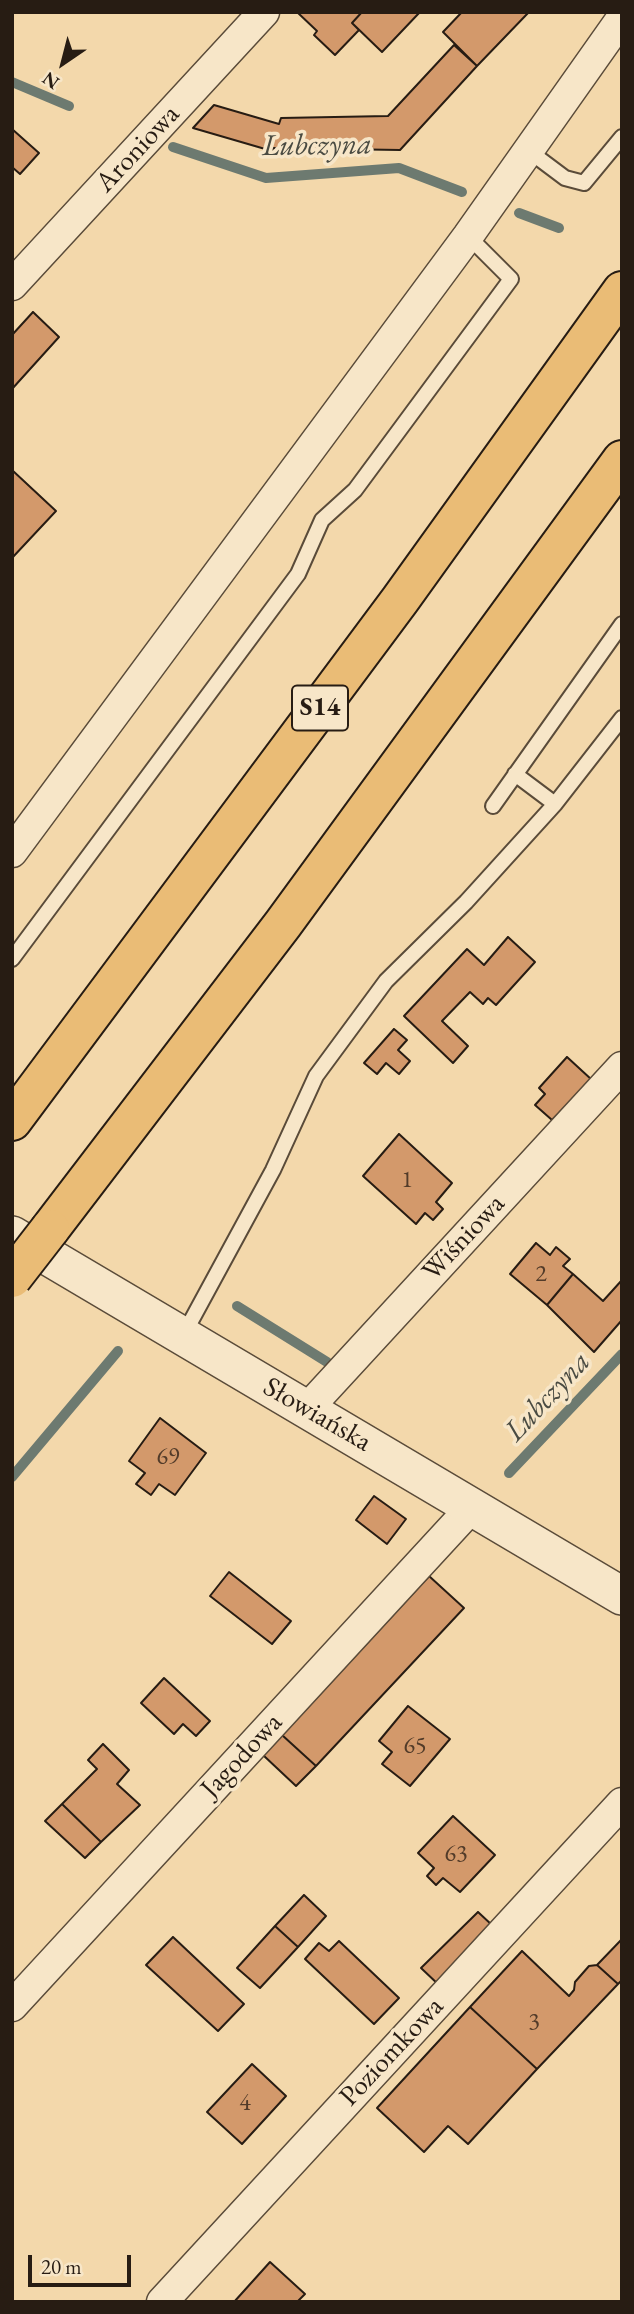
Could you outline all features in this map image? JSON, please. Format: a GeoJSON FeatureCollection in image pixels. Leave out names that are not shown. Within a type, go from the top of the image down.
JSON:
{"type":"FeatureCollection","features":[{"type":"Feature","properties":{"kind":"highway","name":"S14"},"geometry":{"type":"LineString","coordinates":[[12,1121],[392,611],[622,291]]}},
{"type":"Feature","properties":{"kind":"highway"},"geometry":{"type":"LineString","coordinates":[[12,1278],[283,924],[622,460]]}},
{"type":"Feature","properties":{"kind":"street","name":"Aroniowa"},"geometry":{"type":"LineString","coordinates":[[12,285],[264,12]]}},
{"type":"Feature","properties":{"kind":"street"},"geometry":{"type":"LineString","coordinates":[[12,852],[468,236],[622,18]]}},
{"type":"Feature","properties":{"kind":"street","name":"Wiśniowa"},"geometry":{"type":"LineString","coordinates":[[307,1409],[622,1068]]}},
{"type":"Feature","properties":{"kind":"street","name":"Słowiańska"},"geometry":{"type":"LineString","coordinates":[[12,1235],[620,1593]]}},
{"type":"Feature","properties":{"kind":"street","name":"Jagodowa"},"geometry":{"type":"LineString","coordinates":[[12,2006],[472,1507]]}},
{"type":"Feature","properties":{"kind":"street","name":"Poziomkowa"},"geometry":{"type":"LineString","coordinates":[[162,2302],[622,1803]]}},
{"type":"Feature","properties":{"kind":"lane"},"geometry":{"type":"LineString","coordinates":[[529,151],[565,178],[584,183],[622,137]]}},
{"type":"Feature","properties":{"kind":"lane"},"geometry":{"type":"LineString","coordinates":[[12,960],[298,574],[322,520],[355,490],[511,279],[468,236]]}},
{"type":"Feature","properties":{"kind":"lane"},"geometry":{"type":"LineString","coordinates":[[493,806],[622,624]]}},
{"type":"Feature","properties":{"kind":"lane"},"geometry":{"type":"LineString","coordinates":[[183,1336],[272,1170],[316,1076],[386,981],[466,902],[555,804],[622,718]]}},
{"type":"Feature","properties":{"kind":"lane"},"geometry":{"type":"LineString","coordinates":[[515,774],[555,804]]}},
{"type":"Feature","properties":{"kind":"building"},"geometry":{"type":"Polygon","coordinates":[[[297,12],[362,12],[352,23],[359,30],[335,55],[314,35],[317,31],[297,12]]]}},
{"type":"Feature","properties":{"kind":"building"},"geometry":{"type":"Polygon","coordinates":[[[362,12],[420,12],[382,52],[352,23],[362,12]]]}},
{"type":"Feature","properties":{"kind":"building"},"geometry":{"type":"Polygon","coordinates":[[[462,12],[529,12],[477,66],[443,32],[462,12]]]}},
{"type":"Feature","properties":{"kind":"building"},"geometry":{"type":"Polygon","coordinates":[[[454,45],[477,66],[400,150],[273,148],[272,151],[193,128],[214,105],[279,124],[281,118],[388,116],[454,45]]]}},
{"type":"Feature","properties":{"kind":"building"},"geometry":{"type":"Polygon","coordinates":[[[12,129],[39,153],[20,174],[12,167],[12,129]]]}},
{"type":"Feature","properties":{"kind":"building"},"geometry":{"type":"Polygon","coordinates":[[[33,312],[59,337],[12,389],[12,335],[33,312]]]}},
{"type":"Feature","properties":{"kind":"building"},"geometry":{"type":"Polygon","coordinates":[[[12,470],[56,511],[12,558],[12,470]]]}},
{"type":"Feature","properties":{"kind":"building"},"geometry":{"type":"Polygon","coordinates":[[[508,937],[535,962],[496,1005],[488,998],[483,1004],[470,992],[442,1021],[468,1046],[453,1063],[404,1016],[467,949],[484,965],[508,937]]]}},
{"type":"Feature","properties":{"kind":"building"},"geometry":{"type":"Polygon","coordinates":[[[394,1029],[407,1040],[398,1050],[410,1061],[399,1074],[386,1063],[377,1074],[364,1063],[394,1029]]]}},
{"type":"Feature","properties":{"kind":"building"},"geometry":{"type":"Polygon","coordinates":[[[567,1057],[592,1080],[552,1120],[535,1105],[545,1094],[539,1088],[567,1057]]]}},
{"type":"Feature","properties":{"kind":"building"},"geometry":{"type":"Polygon","coordinates":[[[399,1134],[452,1183],[436,1202],[443,1209],[433,1220],[425,1213],[416,1224],[363,1176],[399,1134]]]}},
{"type":"Feature","properties":{"kind":"building"},"geometry":{"type":"Polygon","coordinates":[[[536,1243],[550,1255],[556,1247],[570,1259],[563,1266],[573,1274],[547,1305],[510,1274],[536,1243]]]}},
{"type":"Feature","properties":{"kind":"building"},"geometry":{"type":"Polygon","coordinates":[[[573,1274],[603,1301],[622,1280],[622,1320],[594,1352],[547,1305],[573,1274]]]}},
{"type":"Feature","properties":{"kind":"building"},"geometry":{"type":"Polygon","coordinates":[[[160,1418],[206,1453],[175,1495],[159,1484],[151,1495],[136,1484],[145,1473],[129,1461],[160,1418]]]}},
{"type":"Feature","properties":{"kind":"building"},"geometry":{"type":"Polygon","coordinates":[[[374,1496],[406,1519],[387,1544],[356,1520],[374,1496]]]}},
{"type":"Feature","properties":{"kind":"building"},"geometry":{"type":"Polygon","coordinates":[[[229,1572],[291,1621],[272,1644],[210,1596],[229,1572]]]}},
{"type":"Feature","properties":{"kind":"building"},"geometry":{"type":"Polygon","coordinates":[[[429,1576],[464,1608],[316,1766],[282,1735],[429,1576]]]}},
{"type":"Feature","properties":{"kind":"building"},"geometry":{"type":"Polygon","coordinates":[[[164,1678],[210,1721],[196,1736],[183,1724],[174,1734],[141,1703],[164,1678]]]}},
{"type":"Feature","properties":{"kind":"building"},"geometry":{"type":"Polygon","coordinates":[[[408,1706],[450,1739],[410,1786],[382,1764],[392,1752],[379,1741],[408,1706]]]}},
{"type":"Feature","properties":{"kind":"building"},"geometry":{"type":"Polygon","coordinates":[[[282,1735],[316,1766],[296,1786],[263,1755],[282,1735]]]}},
{"type":"Feature","properties":{"kind":"building"},"geometry":{"type":"Polygon","coordinates":[[[103,1744],[129,1770],[117,1784],[140,1805],[101,1842],[62,1804],[97,1769],[88,1760],[103,1744]]]}},
{"type":"Feature","properties":{"kind":"building"},"geometry":{"type":"Polygon","coordinates":[[[62,1804],[101,1842],[85,1858],[45,1821],[62,1804]]]}},
{"type":"Feature","properties":{"kind":"building"},"geometry":{"type":"Polygon","coordinates":[[[453,1816],[495,1855],[460,1892],[443,1878],[436,1885],[427,1876],[434,1868],[418,1853],[453,1816]]]}},
{"type":"Feature","properties":{"kind":"building"},"geometry":{"type":"Polygon","coordinates":[[[304,1895],[326,1916],[298,1947],[275,1926],[304,1895]]]}},
{"type":"Feature","properties":{"kind":"building"},"geometry":{"type":"Polygon","coordinates":[[[478,1912],[493,1926],[440,1986],[421,1968],[478,1912]]]}},
{"type":"Feature","properties":{"kind":"building"},"geometry":{"type":"Polygon","coordinates":[[[275,1926],[298,1947],[260,1988],[237,1968],[275,1926]]]}},
{"type":"Feature","properties":{"kind":"building"},"geometry":{"type":"Polygon","coordinates":[[[173,1937],[244,2004],[218,2031],[146,1965],[173,1937]]]}},
{"type":"Feature","properties":{"kind":"building"},"geometry":{"type":"Polygon","coordinates":[[[622,1939],[622,1980],[618,1984],[597,1965],[622,1939]]]}},
{"type":"Feature","properties":{"kind":"building"},"geometry":{"type":"Polygon","coordinates":[[[339,1941],[399,1998],[374,2024],[305,1959],[319,1943],[329,1951],[339,1941]]]}},
{"type":"Feature","properties":{"kind":"building"},"geometry":{"type":"Polygon","coordinates":[[[522,1951],[569,1996],[574,1990],[575,1982],[589,1966],[597,1965],[618,1984],[537,2069],[470,2007],[522,1951]]]}},
{"type":"Feature","properties":{"kind":"building"},"geometry":{"type":"Polygon","coordinates":[[[470,2007],[537,2069],[468,2144],[448,2126],[424,2152],[377,2108],[470,2007]]]}},
{"type":"Feature","properties":{"kind":"building"},"geometry":{"type":"Polygon","coordinates":[[[252,2064],[286,2096],[242,2144],[207,2112],[252,2064]]]}},
{"type":"Feature","properties":{"kind":"building"},"geometry":{"type":"Polygon","coordinates":[[[270,2262],[305,2294],[297,2302],[234,2302],[270,2262]]]}},
{"type":"Feature","properties":{"kind":"waterway","name":"Lubczyna"},"geometry":{"type":"LineString","coordinates":[[12,82],[69,106]]}},
{"type":"Feature","properties":{"kind":"waterway","name":"Lubczyna"},"geometry":{"type":"LineString","coordinates":[[173,147],[266,178],[399,168],[462,192]]}},
{"type":"Feature","properties":{"kind":"waterway","name":"Lubczyna"},"geometry":{"type":"LineString","coordinates":[[519,213],[559,228]]}},
{"type":"Feature","properties":{"kind":"waterway","name":"Lubczyna"},"geometry":{"type":"LineString","coordinates":[[237,1306],[327,1362]]}},
{"type":"Feature","properties":{"kind":"waterway","name":"Lubczyna"},"geometry":{"type":"LineString","coordinates":[[12,1477],[118,1351]]}},
{"type":"Feature","properties":{"kind":"waterway","name":"Lubczyna"},"geometry":{"type":"LineString","coordinates":[[509,1473],[622,1354]]}}]}
